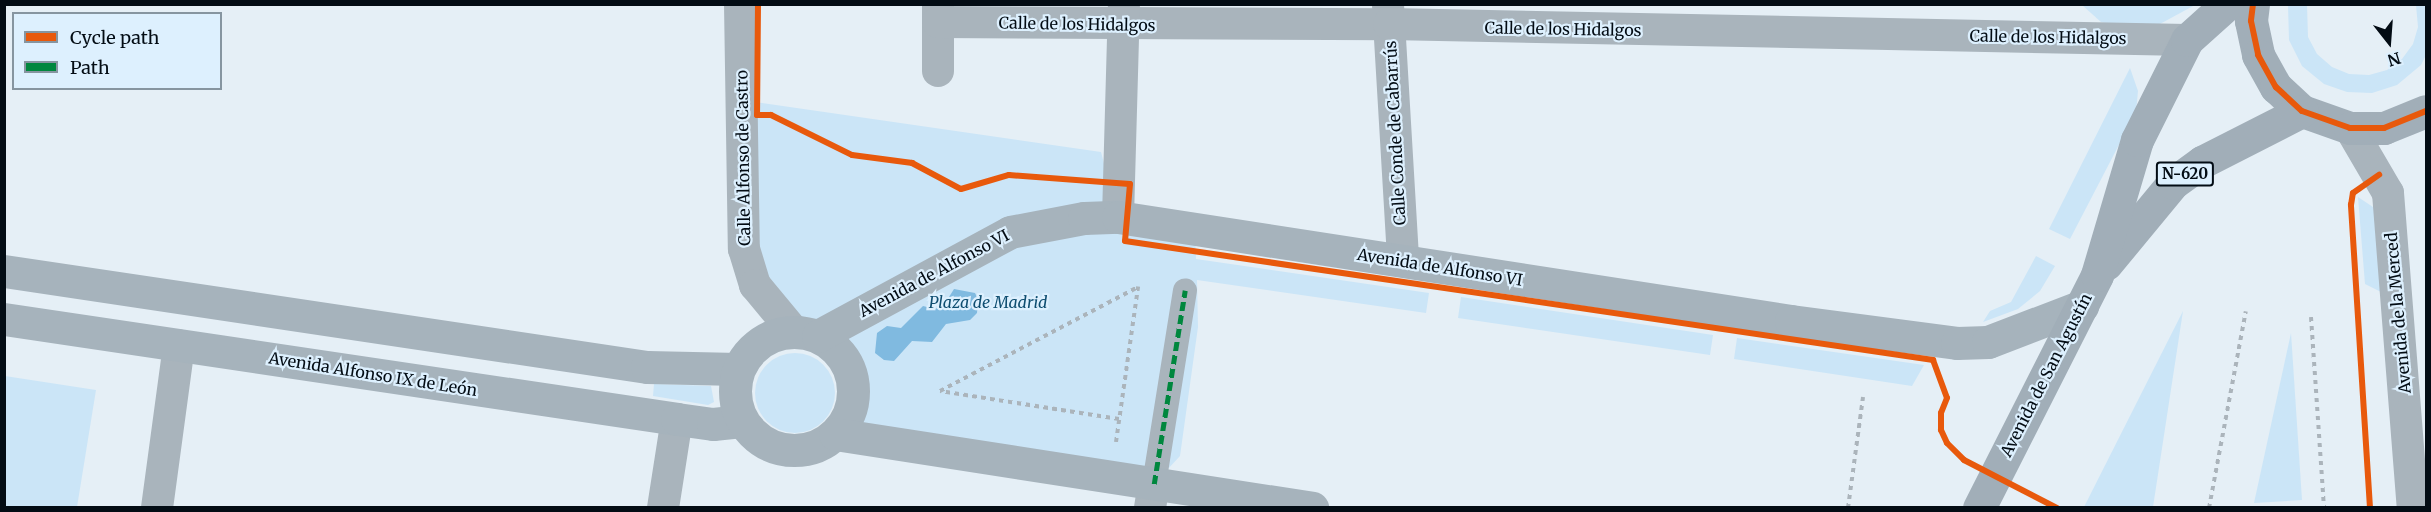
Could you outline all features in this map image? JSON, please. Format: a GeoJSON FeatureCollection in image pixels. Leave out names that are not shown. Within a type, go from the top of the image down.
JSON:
{"type":"FeatureCollection","features":[{"type":"Feature","properties":{"kind":"highway","name":"Avenida de San Agustín"},"geometry":{"type":"LineString","coordinates":[[1979,507],[2097,274],[2137,140],[2187,40],[2227,4]]}},
{"type":"Feature","properties":{"kind":"highway"},"geometry":{"type":"LineString","coordinates":[[2253,4],[2251,21],[2258,55],[2276,87],[2302,111],[2350,128],[2384,128],[2427,111]]}},
{"type":"Feature","properties":{"kind":"highway","name":"Avenida de San Agustín"},"geometry":{"type":"LineString","coordinates":[[2097,274],[2173,183],[2202,162],[2302,111]]}},
{"type":"Feature","properties":{"kind":"main road","name":"Avenida de Alfonso VI"},"geometry":{"type":"LineString","coordinates":[[806,334],[1010,232],[1084,218],[1118,217],[1957,343],[1988,342],[2082,306]]}},
{"type":"Feature","properties":{"kind":"main road"},"geometry":{"type":"LineString","coordinates":[[4,271],[647,367],[738,369]]}},
{"type":"Feature","properties":{"kind":"main road","name":"Avenida Alfonso IX de León"},"geometry":{"type":"LineString","coordinates":[[4,319],[713,424],[742,421]]}},
{"type":"Feature","properties":{"kind":"main road"},"geometry":{"type":"LineString","coordinates":[[806,334],[834,347],[853,381],[853,400],[847,419],[835,434],[817,446],[796,451],[775,448],[756,437],[742,421],[734,396],[738,369],[745,357],[766,338],[806,334]]}},
{"type":"Feature","properties":{"kind":"main road"},"geometry":{"type":"LineString","coordinates":[[835,434],[1152,496],[1312,507]]}},
{"type":"Feature","properties":{"kind":"street","name":"Calle Alfonso de Castro"},"geometry":{"type":"LineString","coordinates":[[740,4],[744,249],[755,285],[806,334]]}},
{"type":"Feature","properties":{"kind":"street","name":"Calle de los Hidalgos"},"geometry":{"type":"LineString","coordinates":[[938,13],[1599,17],[2187,40]]}},
{"type":"Feature","properties":{"kind":"street"},"geometry":{"type":"LineString","coordinates":[[938,13],[938,71]]}},
{"type":"Feature","properties":{"kind":"street","name":"Calle Conde de Cabarrús"},"geometry":{"type":"LineString","coordinates":[[1388,14],[1403,261]]}},
{"type":"Feature","properties":{"kind":"street"},"geometry":{"type":"LineString","coordinates":[[1118,217],[1123,15]]}},
{"type":"Feature","properties":{"kind":"street","name":"Avenida de la Merced"},"geometry":{"type":"LineString","coordinates":[[2350,128],[2388,193],[2413,507]]}},
{"type":"Feature","properties":{"kind":"street"},"geometry":{"type":"LineString","coordinates":[[1152,496],[1185,290]]}},
{"type":"Feature","properties":{"kind":"street"},"geometry":{"type":"LineString","coordinates":[[157,507],[179,345]]}},
{"type":"Feature","properties":{"kind":"street"},"geometry":{"type":"LineString","coordinates":[[663,507],[677,419]]}},
{"type":"Feature","properties":{"kind":"path"},"geometry":{"type":"LineString","coordinates":[[1115,448],[1138,287],[940,391],[1119,419]]}},
{"type":"Feature","properties":{"kind":"path"},"geometry":{"type":"LineString","coordinates":[[2209,507],[2246,311]]}},
{"type":"Feature","properties":{"kind":"path"},"geometry":{"type":"LineString","coordinates":[[2311,317],[2324,507]]}},
{"type":"Feature","properties":{"kind":"path"},"geometry":{"type":"LineString","coordinates":[[1848,507],[1863,397]]}},
{"type":"Feature","properties":{"kind":"green space"},"geometry":{"type":"Polygon","coordinates":[[[2082,5],[2195,5],[2158,25],[2115,25],[2101,22],[2082,5]]]}},
{"type":"Feature","properties":{"kind":"green space"},"geometry":{"type":"Polygon","coordinates":[[[2288,5],[2307,5],[2308,37],[2317,54],[2332,67],[2349,74],[2369,75],[2387,70],[2402,59],[2413,44],[2418,27],[2416,5],[2426,5],[2426,55],[2421,65],[2397,85],[2372,93],[2347,92],[2324,84],[2302,66],[2289,40],[2288,5]]]}},
{"type":"Feature","properties":{"kind":"green space"},"geometry":{"type":"Polygon","coordinates":[[[2130,68],[2138,91],[2136,112],[2070,239],[2049,229],[2130,68]]]}},
{"type":"Feature","properties":{"kind":"green space","name":"Plaza de Madrid"},"geometry":{"type":"Polygon","coordinates":[[[741,100],[1101,152],[1118,216],[1195,229],[1196,259],[1429,293],[1426,313],[1197,280],[1198,327],[1180,456],[1154,484],[835,434],[847,419],[853,400],[853,381],[846,363],[834,347],[755,285],[741,100]]]}},
{"type":"Feature","properties":{"kind":"green space"},"geometry":{"type":"Polygon","coordinates":[[[2358,197],[2376,209],[2383,293],[2365,284],[2358,197]]]}},
{"type":"Feature","properties":{"kind":"green space"},"geometry":{"type":"Polygon","coordinates":[[[2036,256],[2055,266],[2040,291],[2018,309],[1983,322],[1990,311],[2011,302],[2036,256]]]}},
{"type":"Feature","properties":{"kind":"green space"},"geometry":{"type":"Polygon","coordinates":[[[1461,297],[1713,335],[1710,355],[1458,318],[1461,297]]]}},
{"type":"Feature","properties":{"kind":"green space"},"geometry":{"type":"Polygon","coordinates":[[[2183,311],[2153,507],[2084,507],[2183,311]]]}},
{"type":"Feature","properties":{"kind":"green space"},"geometry":{"type":"Polygon","coordinates":[[[2291,333],[2302,500],[2254,503],[2291,333]]]}},
{"type":"Feature","properties":{"kind":"green space"},"geometry":{"type":"Polygon","coordinates":[[[1737,338],[1924,365],[1912,386],[1734,359],[1737,338]]]}},
{"type":"Feature","properties":{"kind":"green space"},"geometry":{"type":"Polygon","coordinates":[[[795,353],[810,356],[823,365],[832,378],[835,393],[832,408],[823,421],[810,430],[795,433],[780,430],[767,421],[758,408],[755,393],[758,378],[767,365],[780,356],[795,353]]]}},
{"type":"Feature","properties":{"kind":"green space"},"geometry":{"type":"Polygon","coordinates":[[[5,376],[96,390],[77,507],[5,507],[5,376]]]}},
{"type":"Feature","properties":{"kind":"green space"},"geometry":{"type":"Polygon","coordinates":[[[654,384],[711,386],[714,402],[708,405],[653,396],[654,384]]]}},
{"type":"Feature","properties":{"kind":"water"},"geometry":{"type":"Polygon","coordinates":[[[954,289],[975,293],[978,299],[977,313],[970,320],[946,324],[932,342],[912,341],[894,361],[884,360],[875,353],[877,333],[887,326],[901,328],[923,306],[935,309],[944,305],[954,289]]]}},
{"type":"Feature","properties":{"kind":"marked path"},"geometry":{"type":"LineString","coordinates":[[1154,484],[1185,290]]}},
{"type":"Feature","properties":{"kind":"cycle path"},"geometry":{"type":"LineString","coordinates":[[758,4],[757,115],[771,115],[852,155],[912,163],[961,189],[1009,175],[1130,184],[1125,241],[1933,360],[1947,398],[1941,413],[1941,430],[1947,443],[1964,460],[2057,508]]}},
{"type":"Feature","properties":{"kind":"cycle path"},"geometry":{"type":"LineString","coordinates":[[2253,4],[2251,21],[2258,55],[2276,87],[2302,111],[2350,128],[2384,128],[2426,111]]}},
{"type":"Feature","properties":{"kind":"cycle path"},"geometry":{"type":"LineString","coordinates":[[2370,508],[2351,205],[2353,193],[2379,175]]}}]}
